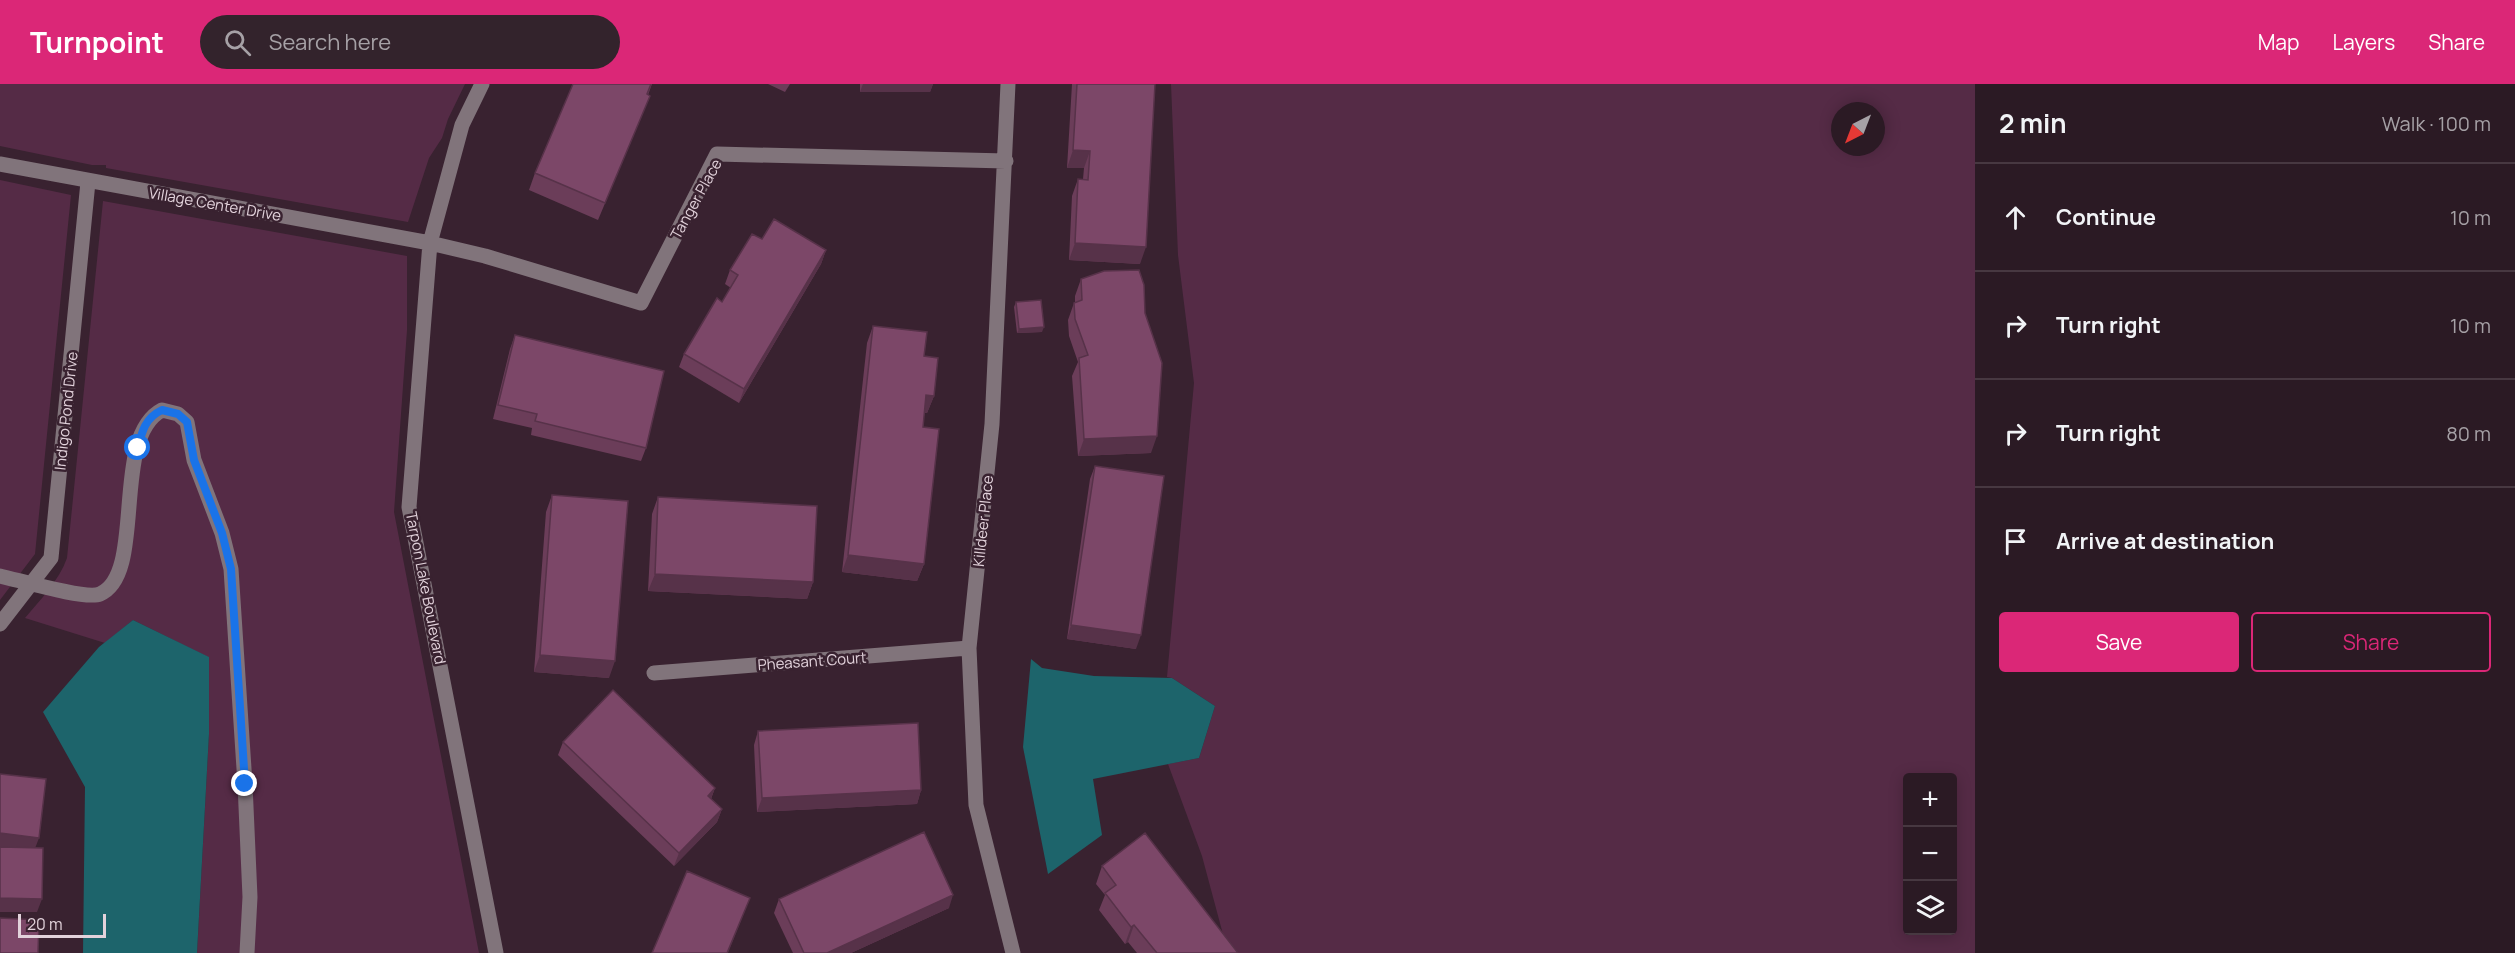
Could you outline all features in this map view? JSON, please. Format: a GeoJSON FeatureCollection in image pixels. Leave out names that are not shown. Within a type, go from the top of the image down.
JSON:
{"type":"FeatureCollection","features":[{"type":"Feature","properties":{"kind":"street","name":"Tarpon Lake Boulevard"},"geometry":{"type":"LineString","coordinates":[[482,84],[462,125],[430,243],[410,507],[496,953]]}},
{"type":"Feature","properties":{"kind":"street","name":"Killdeer Place"},"geometry":{"type":"LineString","coordinates":[[1008,84],[993,424],[969,648],[976,805],[1013,953]]}},
{"type":"Feature","properties":{"kind":"street","name":"Tanger Place"},"geometry":{"type":"LineString","coordinates":[[430,243],[485,256],[641,303],[717,154],[1006,161]]}},
{"type":"Feature","properties":{"kind":"street","name":"Village Center Drive"},"geometry":{"type":"LineString","coordinates":[[0,164],[88,182],[430,243]]}},
{"type":"Feature","properties":{"kind":"street","name":"Indigo Pond Drive"},"geometry":{"type":"LineString","coordinates":[[0,624],[51,558],[88,182]]}},
{"type":"Feature","properties":{"kind":"street"},"geometry":{"type":"LineString","coordinates":[[0,576],[78,594],[98,595],[112,585],[121,563],[130,492],[142,428],[152,415],[162,410],[178,414],[187,422],[194,460],[222,533],[231,569],[245,784],[250,897],[248,953]]}},
{"type":"Feature","properties":{"kind":"street","name":"Pheasant Court"},"geometry":{"type":"LineString","coordinates":[[654,673],[969,648]]}},
{"type":"Feature","properties":{"kind":"shaded area"},"geometry":{"type":"Polygon","coordinates":[[[0,84],[465,84],[448,119],[442,138],[429,158],[408,222],[106,168],[106,165],[92,165],[0,146],[0,84]]]}},
{"type":"Feature","properties":{"kind":"shaded area"},"geometry":{"type":"Polygon","coordinates":[[[1171,84],[1975,84],[1975,953],[1228,953],[1202,856],[1168,764],[1199,758],[1215,706],[1167,677],[1194,383],[1178,255],[1171,84]]]}},
{"type":"Feature","properties":{"kind":"shaded area"},"geometry":{"type":"Polygon","coordinates":[[[0,180],[71,195],[35,554],[0,600],[0,180]]]}},
{"type":"Feature","properties":{"kind":"shaded area"},"geometry":{"type":"Polygon","coordinates":[[[103,201],[407,256],[407,330],[394,512],[479,953],[197,953],[209,734],[208,657],[133,620],[105,643],[25,618],[54,582],[67,558],[103,201]]]}},
{"type":"Feature","properties":{"kind":"water"},"geometry":{"type":"Polygon","coordinates":[[[133,620],[209,657],[209,734],[197,953],[83,953],[85,787],[43,712],[99,647],[133,620]]]}},
{"type":"Feature","properties":{"kind":"water"},"geometry":{"type":"Polygon","coordinates":[[[1031,659],[1042,668],[1094,676],[1172,678],[1215,706],[1199,758],[1093,779],[1102,835],[1048,874],[1023,747],[1031,659]]]}},
{"type":"Feature","properties":{"kind":"building"},"geometry":{"type":"Polygon","coordinates":[[[573,84],[651,84],[647,94],[650,96],[605,203],[535,173],[573,84]]]}},
{"type":"Feature","properties":{"kind":"building"},"geometry":{"type":"Polygon","coordinates":[[[1077,84],[1155,84],[1146,247],[1075,243],[1078,179],[1088,180],[1090,151],[1073,150],[1077,84]]]}},
{"type":"Feature","properties":{"kind":"building"},"geometry":{"type":"Polygon","coordinates":[[[774,219],[826,250],[744,389],[684,354],[717,298],[722,302],[738,275],[730,270],[752,234],[762,239],[774,219]]]}},
{"type":"Feature","properties":{"kind":"building"},"geometry":{"type":"Polygon","coordinates":[[[1139,270],[1144,285],[1145,313],[1162,363],[1157,436],[1084,439],[1079,358],[1088,355],[1075,319],[1074,303],[1082,300],[1081,279],[1104,271],[1139,270]]]}},
{"type":"Feature","properties":{"kind":"building"},"geometry":{"type":"Polygon","coordinates":[[[1041,300],[1044,327],[1019,329],[1016,302],[1041,300]]]}},
{"type":"Feature","properties":{"kind":"building"},"geometry":{"type":"Polygon","coordinates":[[[873,326],[927,332],[924,356],[938,358],[934,396],[926,395],[923,427],[939,429],[924,564],[848,555],[873,326]]]}},
{"type":"Feature","properties":{"kind":"building"},"geometry":{"type":"Polygon","coordinates":[[[515,335],[664,371],[646,448],[535,421],[537,414],[498,405],[515,335]]]}},
{"type":"Feature","properties":{"kind":"building"},"geometry":{"type":"Polygon","coordinates":[[[1095,466],[1164,476],[1141,635],[1071,625],[1095,466]]]}},
{"type":"Feature","properties":{"kind":"building"},"geometry":{"type":"Polygon","coordinates":[[[552,495],[628,501],[615,661],[540,655],[552,495]]]}},
{"type":"Feature","properties":{"kind":"building"},"geometry":{"type":"Polygon","coordinates":[[[658,497],[817,506],[813,582],[655,574],[658,497]]]}},
{"type":"Feature","properties":{"kind":"building"},"geometry":{"type":"Polygon","coordinates":[[[613,690],[715,788],[708,796],[722,809],[679,853],[563,742],[613,690]]]}},
{"type":"Feature","properties":{"kind":"building"},"geometry":{"type":"Polygon","coordinates":[[[918,723],[921,790],[762,798],[758,731],[918,723]]]}},
{"type":"Feature","properties":{"kind":"building"},"geometry":{"type":"Polygon","coordinates":[[[0,774],[46,779],[39,838],[0,833],[0,774]]]}},
{"type":"Feature","properties":{"kind":"building"},"geometry":{"type":"Polygon","coordinates":[[[924,832],[953,895],[827,953],[804,953],[779,899],[924,832]]]}},
{"type":"Feature","properties":{"kind":"building"},"geometry":{"type":"Polygon","coordinates":[[[1145,833],[1238,953],[1157,953],[1134,925],[1131,927],[1105,893],[1116,885],[1102,866],[1145,833]]]}},
{"type":"Feature","properties":{"kind":"building"},"geometry":{"type":"Polygon","coordinates":[[[0,847],[43,848],[42,899],[0,898],[0,847]]]}},
{"type":"Feature","properties":{"kind":"building"},"geometry":{"type":"Polygon","coordinates":[[[687,871],[750,898],[727,953],[652,953],[687,871]]]}},
{"type":"Feature","properties":{"kind":"building"},"geometry":{"type":"Polygon","coordinates":[[[0,918],[39,920],[38,953],[0,953],[0,918]]]}},
{"type":"Feature","properties":{"kind":"route"},"geometry":{"type":"LineString","coordinates":[[138,448],[142,428],[152,415],[162,410],[178,414],[187,422],[194,460],[206,497],[222,533],[231,569],[245,784]]}}]}
